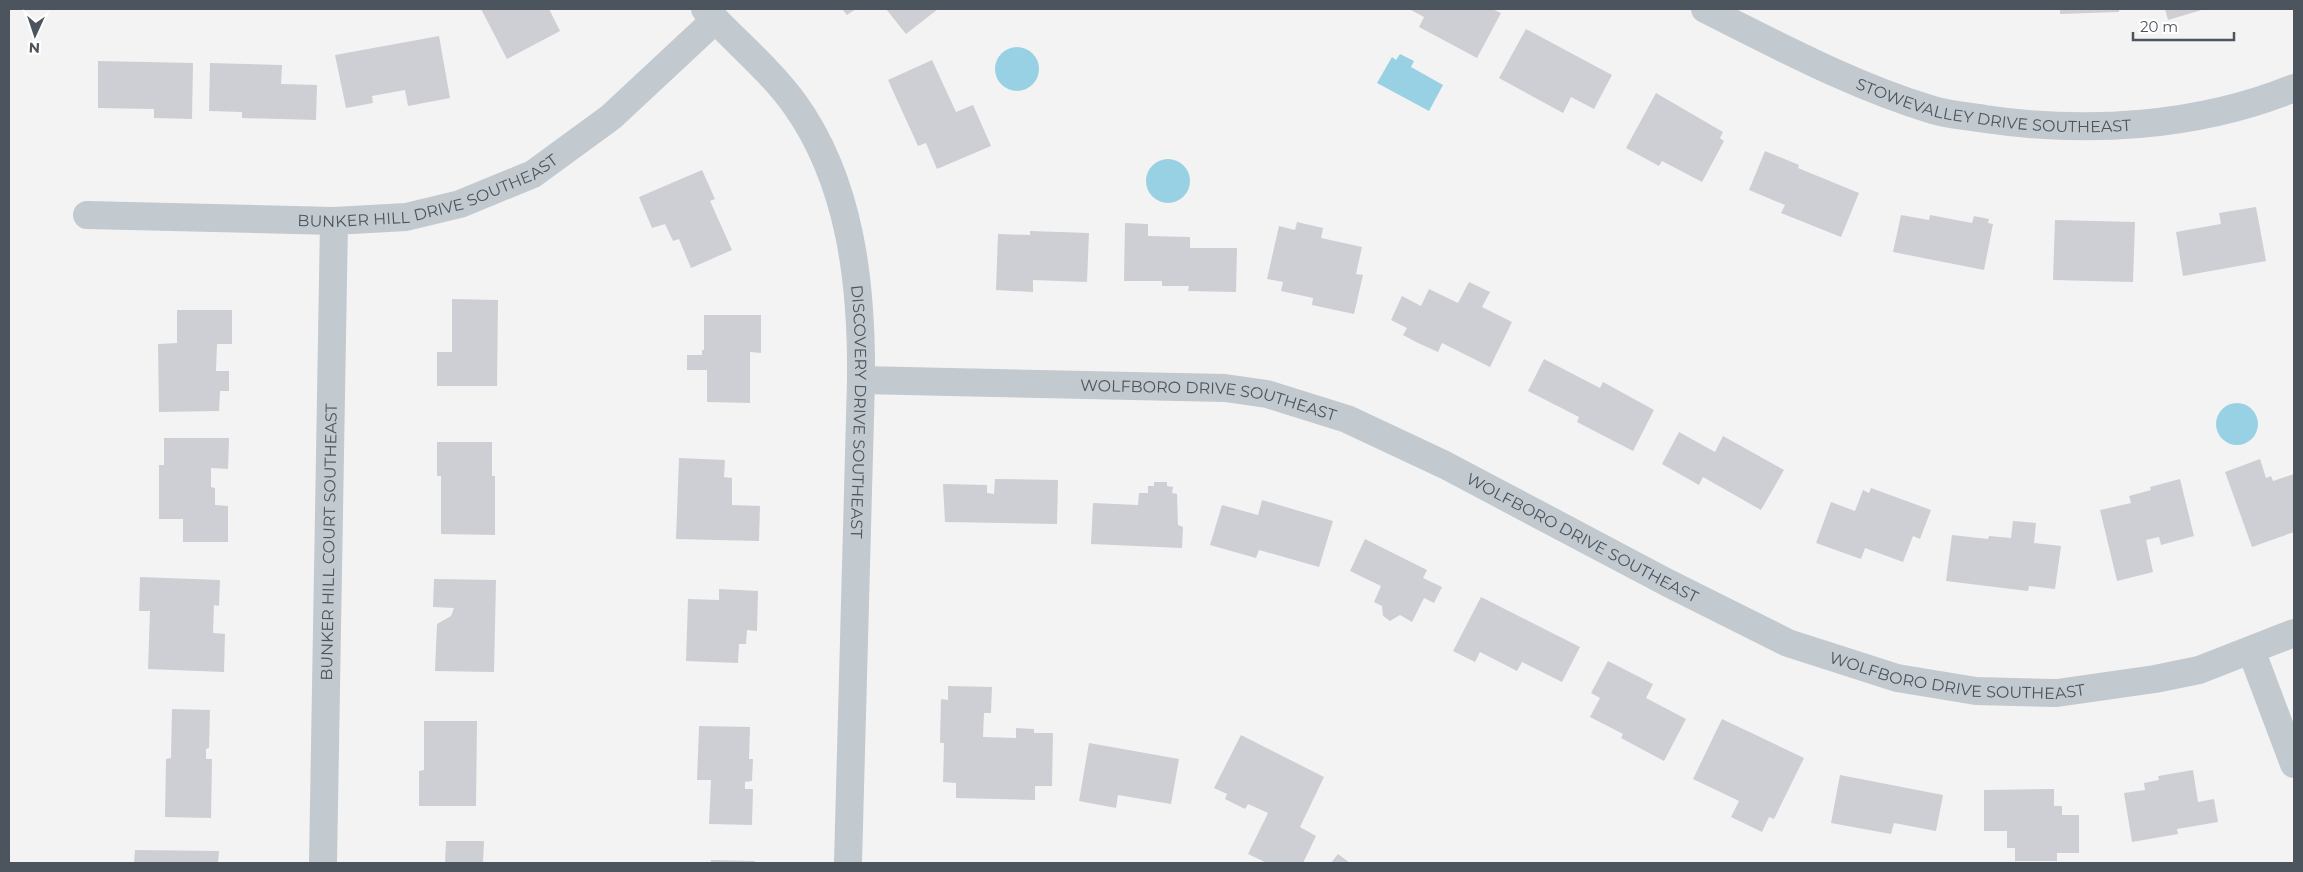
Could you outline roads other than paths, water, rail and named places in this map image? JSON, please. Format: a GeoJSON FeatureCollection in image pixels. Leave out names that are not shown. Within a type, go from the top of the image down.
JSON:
{"type":"FeatureCollection","features":[{"type":"Feature","properties":{"kind":"street","name":"STOWEVALLEY DRIVE SOUTHEAST"},"geometry":{"type":"LineString","coordinates":[[1705,9],[1840,77],[1932,110],[2014,123],[2118,126],[2211,114],[2264,100],[2294,88]]}},
{"type":"Feature","properties":{"kind":"street","name":"BUNKER HILL DRIVE SOUTHEAST"},"geometry":{"type":"LineString","coordinates":[[88,215],[334,221],[406,217],[460,204],[533,174],[611,117],[710,14]]}},
{"type":"Feature","properties":{"kind":"street","name":"DISCOVERY DRIVE SOUTHEAST"},"geometry":{"type":"LineString","coordinates":[[710,14],[792,102],[814,134],[835,185],[856,267],[862,333],[848,863]]}},
{"type":"Feature","properties":{"kind":"street","name":"BUNKER HILL COURT SOUTHEAST"},"geometry":{"type":"LineString","coordinates":[[323,863],[334,221]]}},
{"type":"Feature","properties":{"kind":"street","name":"WOLFBORO DRIVE SOUTHEAST"},"geometry":{"type":"LineString","coordinates":[[861,380],[1225,388],[1267,394],[1306,405],[1347,419],[1445,466],[1668,583],[1788,643],[1897,678],[1976,690],[2057,692],[2155,679],[2199,670],[2294,634]]}},
{"type":"Feature","properties":{"kind":"street"},"geometry":{"type":"LineString","coordinates":[[2251,650],[2294,764]]}},
{"type":"Feature","properties":{"kind":"water"},"geometry":{"type":"Polygon","coordinates":[[[1021,47],[1033,53],[1038,60],[1038,78],[1033,85],[1026,90],[1013,91],[1005,88],[998,81],[995,65],[998,57],[1005,50],[1021,47]]]}},
{"type":"Feature","properties":{"kind":"water"},"geometry":{"type":"Polygon","coordinates":[[[1400,54],[1414,61],[1411,67],[1443,85],[1429,111],[1377,83],[1392,57],[1396,60],[1400,54]]]}},
{"type":"Feature","properties":{"kind":"water"},"geometry":{"type":"Polygon","coordinates":[[[1172,159],[1184,165],[1189,172],[1189,190],[1184,197],[1177,202],[1164,203],[1156,200],[1149,193],[1146,177],[1149,169],[1156,162],[1172,159]]]}},
{"type":"Feature","properties":{"kind":"water"},"geometry":{"type":"Polygon","coordinates":[[[2241,403],[2249,406],[2255,412],[2258,424],[2255,436],[2249,442],[2233,445],[2225,442],[2219,436],[2216,420],[2219,412],[2225,406],[2241,403]]]}}]}
